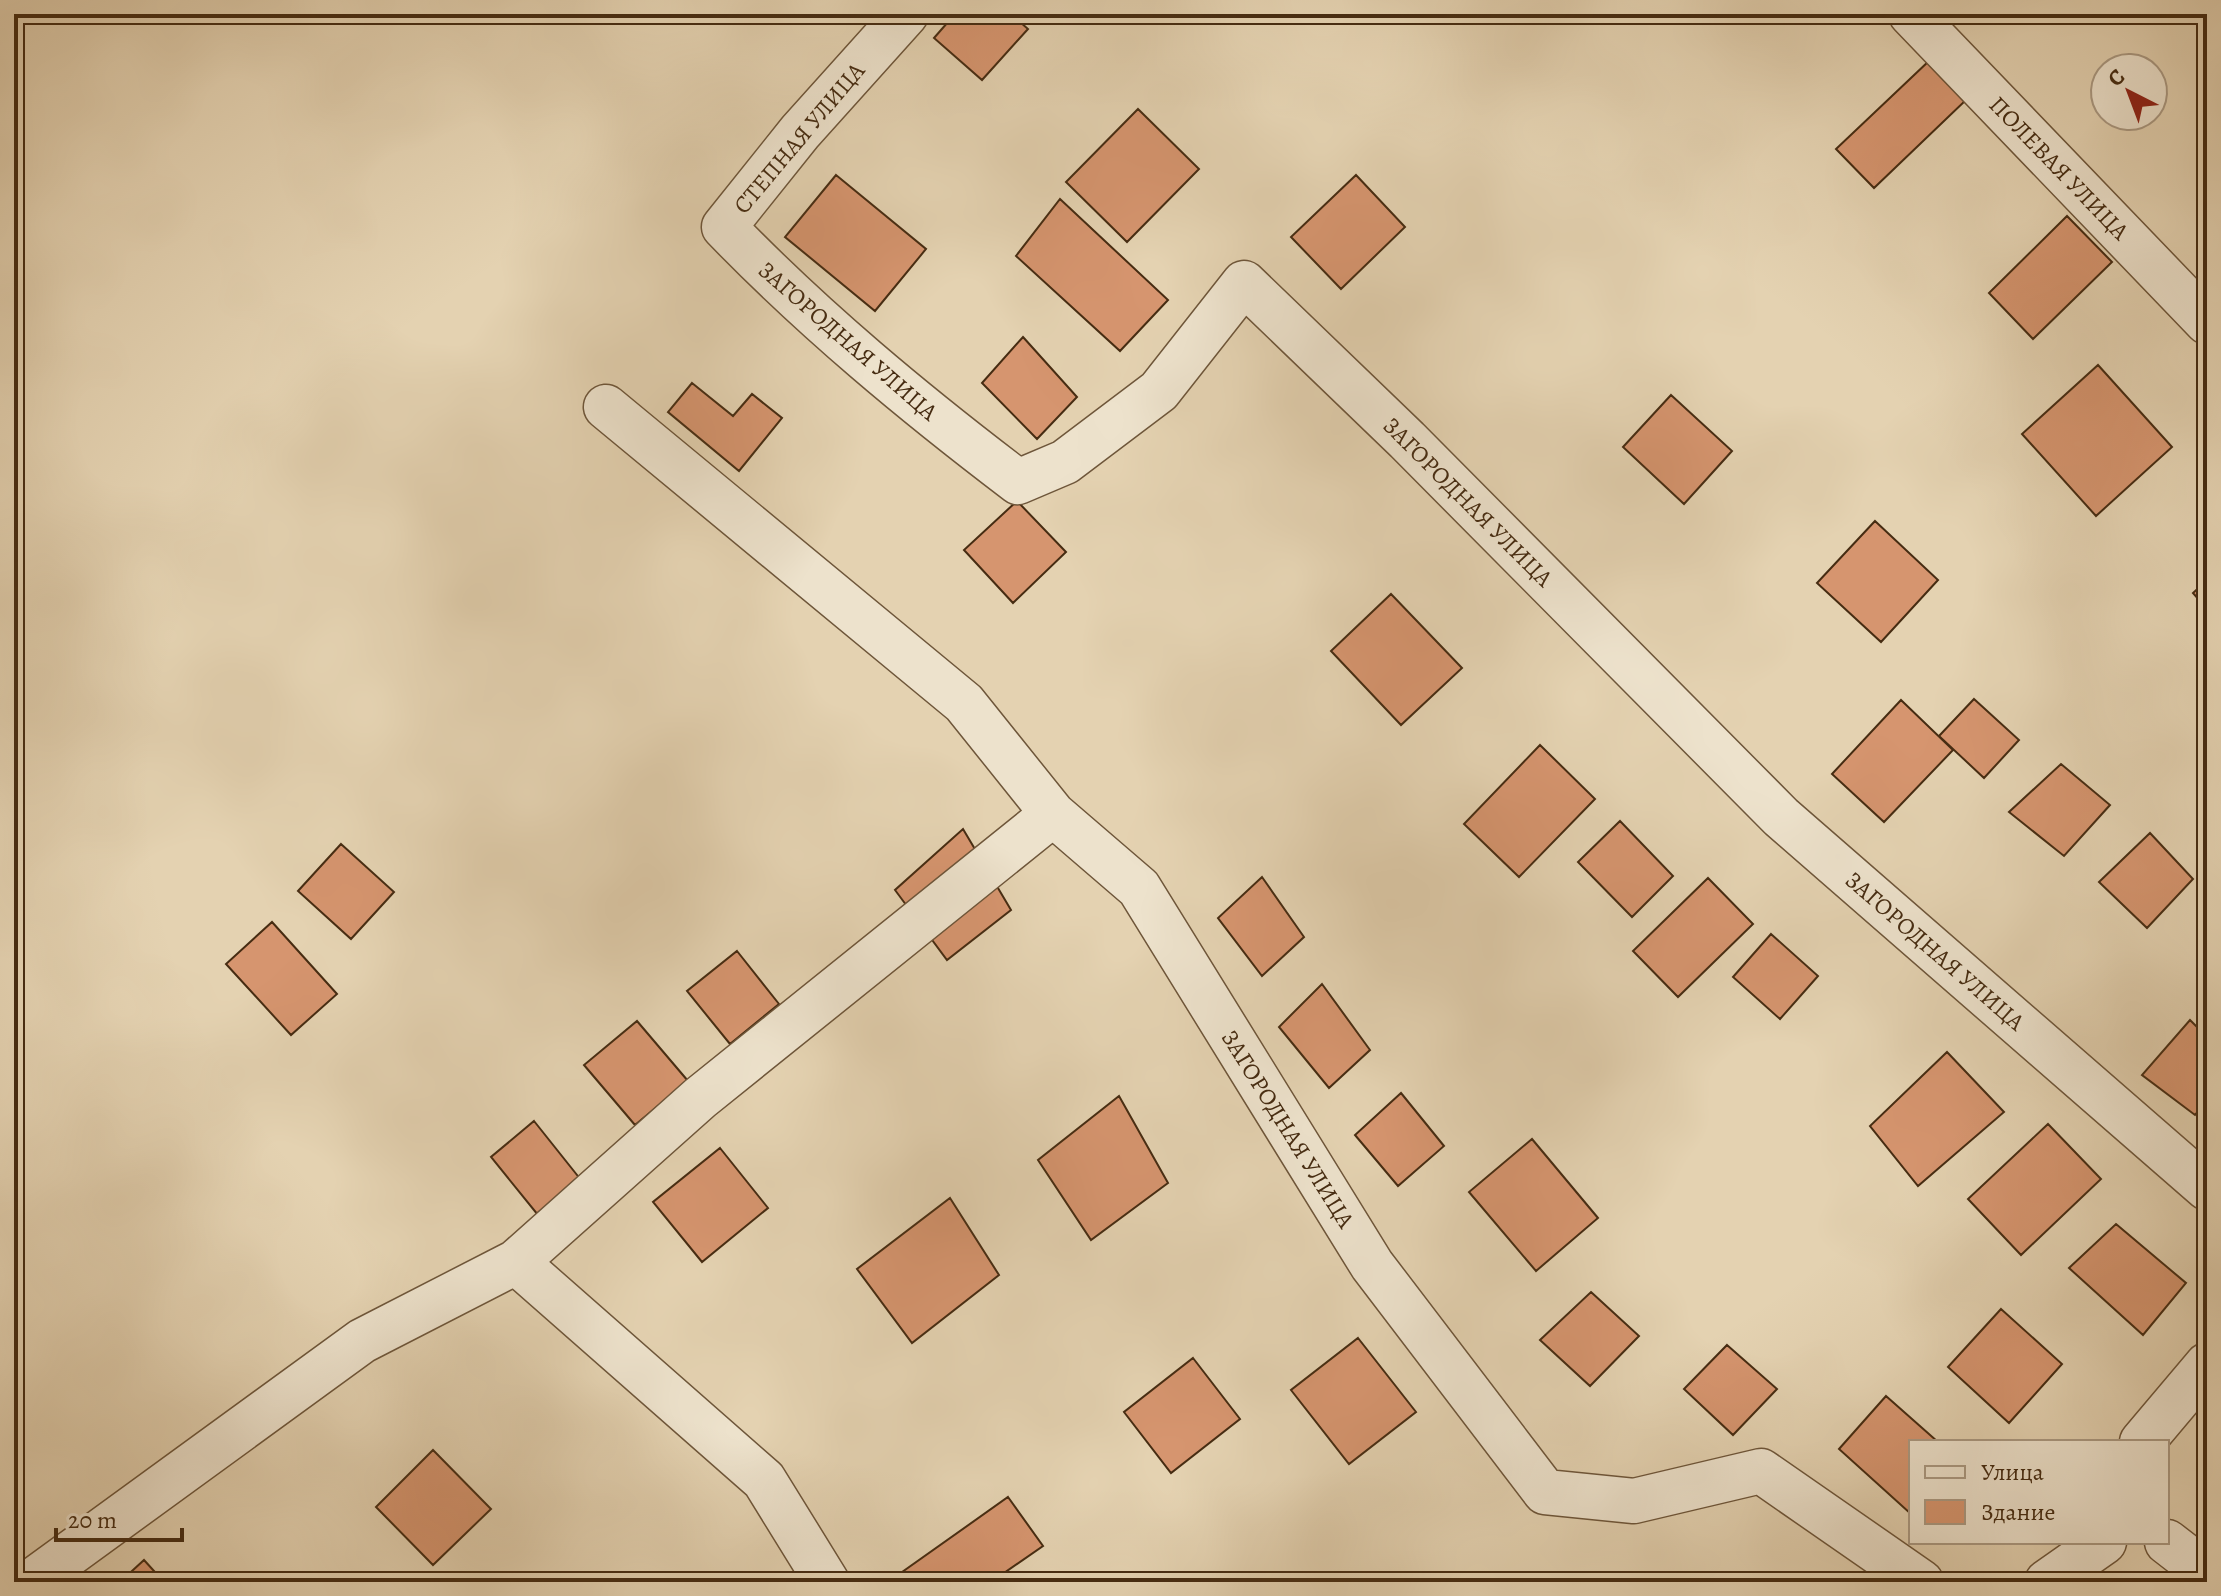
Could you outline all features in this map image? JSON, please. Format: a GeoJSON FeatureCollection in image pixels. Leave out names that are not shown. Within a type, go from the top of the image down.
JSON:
{"type":"FeatureCollection","features":[{"type":"Feature","properties":{"kind":"street","name":"СТЕПНАЯ УЛИЦА"},"geometry":{"type":"LineString","coordinates":[[724,227],[800,132],[906,14]]}},
{"type":"Feature","properties":{"kind":"street","name":"ПОЛЕВАЯ УЛИЦА"},"geometry":{"type":"LineString","coordinates":[[1911,14],[2207,322]]}},
{"type":"Feature","properties":{"kind":"street","name":"ЗАГОРОДНАЯ УЛИЦА"},"geometry":{"type":"LineString","coordinates":[[724,227],[783,289],[914,402],[1018,482],[1065,462],[1159,391],[1244,283],[1407,440],[1781,817],[2207,1188]]}},
{"type":"Feature","properties":{"kind":"street","name":"ЗАГОРОДНАЯ УЛИЦА"},"geometry":{"type":"LineString","coordinates":[[606,407],[964,703],[1053,814],[1139,888],[1372,1265],[1545,1492],[1634,1501],[1761,1471],[1921,1582]]}},
{"type":"Feature","properties":{"kind":"street"},"geometry":{"type":"LineString","coordinates":[[31,1582],[362,1341],[516,1262],[700,1098],[1053,814]]}},
{"type":"Feature","properties":{"kind":"street"},"geometry":{"type":"LineString","coordinates":[[516,1262],[764,1480],[827,1582]]}},
{"type":"Feature","properties":{"kind":"street"},"geometry":{"type":"LineString","coordinates":[[2144,1440],[2207,1365]]}},
{"type":"Feature","properties":{"kind":"street"},"geometry":{"type":"LineString","coordinates":[[2047,1582],[2101,1544]]}},
{"type":"Feature","properties":{"kind":"street"},"geometry":{"type":"LineString","coordinates":[[2169,1544],[2207,1573]]}},
{"type":"Feature","properties":{"kind":"building"},"geometry":{"type":"Polygon","coordinates":[[[955,14],[1011,14],[1028,29],[982,80],[934,38],[955,14]]]}},
{"type":"Feature","properties":{"kind":"building"},"geometry":{"type":"Polygon","coordinates":[[[1930,60],[1967,99],[1874,188],[1836,149],[1930,60]]]}},
{"type":"Feature","properties":{"kind":"building"},"geometry":{"type":"Polygon","coordinates":[[[1138,109],[1199,169],[1127,242],[1066,182],[1138,109]]]}},
{"type":"Feature","properties":{"kind":"building"},"geometry":{"type":"Polygon","coordinates":[[[836,175],[926,249],[875,311],[785,237],[836,175]]]}},
{"type":"Feature","properties":{"kind":"building"},"geometry":{"type":"Polygon","coordinates":[[[1356,175],[1405,227],[1341,289],[1291,237],[1356,175]]]}},
{"type":"Feature","properties":{"kind":"building"},"geometry":{"type":"Polygon","coordinates":[[[1060,199],[1168,300],[1120,351],[1016,256],[1060,199]]]}},
{"type":"Feature","properties":{"kind":"building"},"geometry":{"type":"Polygon","coordinates":[[[2067,216],[2112,262],[2033,339],[1989,293],[2067,216]]]}},
{"type":"Feature","properties":{"kind":"building"},"geometry":{"type":"Polygon","coordinates":[[[1023,337],[1077,397],[1037,439],[982,383],[1023,337]]]}},
{"type":"Feature","properties":{"kind":"building"},"geometry":{"type":"Polygon","coordinates":[[[2098,365],[2172,447],[2096,516],[2022,434],[2098,365]]]}},
{"type":"Feature","properties":{"kind":"building"},"geometry":{"type":"Polygon","coordinates":[[[692,383],[733,416],[752,394],[782,418],[739,471],[668,412],[692,383]]]}},
{"type":"Feature","properties":{"kind":"building"},"geometry":{"type":"Polygon","coordinates":[[[1671,395],[1732,451],[1684,504],[1623,447],[1671,395]]]}},
{"type":"Feature","properties":{"kind":"building"},"geometry":{"type":"Polygon","coordinates":[[[1017,501],[1066,552],[1013,603],[964,550],[1017,501]]]}},
{"type":"Feature","properties":{"kind":"building"},"geometry":{"type":"Polygon","coordinates":[[[1875,521],[1938,580],[1881,642],[1817,583],[1875,521]]]}},
{"type":"Feature","properties":{"kind":"building"},"geometry":{"type":"Polygon","coordinates":[[[2207,580],[2207,609],[2193,593],[2207,580]]]}},
{"type":"Feature","properties":{"kind":"building"},"geometry":{"type":"Polygon","coordinates":[[[1391,594],[1462,668],[1401,725],[1331,651],[1391,594]]]}},
{"type":"Feature","properties":{"kind":"building"},"geometry":{"type":"Polygon","coordinates":[[[1974,699],[2019,740],[1984,778],[1939,736],[1974,699]]]}},
{"type":"Feature","properties":{"kind":"building"},"geometry":{"type":"Polygon","coordinates":[[[1901,700],[1953,750],[1884,822],[1832,774],[1901,700]]]}},
{"type":"Feature","properties":{"kind":"building"},"geometry":{"type":"Polygon","coordinates":[[[1540,745],[1595,799],[1519,877],[1464,824],[1540,745]]]}},
{"type":"Feature","properties":{"kind":"building"},"geometry":{"type":"Polygon","coordinates":[[[2061,764],[2110,805],[2064,856],[2009,812],[2061,764]]]}},
{"type":"Feature","properties":{"kind":"building"},"geometry":{"type":"Polygon","coordinates":[[[1620,821],[1673,876],[1632,917],[1578,862],[1620,821]]]}},
{"type":"Feature","properties":{"kind":"building"},"geometry":{"type":"Polygon","coordinates":[[[963,829],[1011,910],[947,960],[895,890],[963,829]]]}},
{"type":"Feature","properties":{"kind":"building"},"geometry":{"type":"Polygon","coordinates":[[[2150,833],[2193,879],[2147,928],[2099,882],[2150,833]]]}},
{"type":"Feature","properties":{"kind":"building"},"geometry":{"type":"Polygon","coordinates":[[[341,844],[394,892],[351,939],[298,891],[341,844]]]}},
{"type":"Feature","properties":{"kind":"building"},"geometry":{"type":"Polygon","coordinates":[[[1262,877],[1304,937],[1262,976],[1218,918],[1262,877]]]}},
{"type":"Feature","properties":{"kind":"building"},"geometry":{"type":"Polygon","coordinates":[[[1708,878],[1753,924],[1678,997],[1633,951],[1708,878]]]}},
{"type":"Feature","properties":{"kind":"building"},"geometry":{"type":"Polygon","coordinates":[[[272,922],[337,994],[291,1035],[226,964],[272,922]]]}},
{"type":"Feature","properties":{"kind":"building"},"geometry":{"type":"Polygon","coordinates":[[[1771,934],[1818,976],[1780,1019],[1733,977],[1771,934]]]}},
{"type":"Feature","properties":{"kind":"building"},"geometry":{"type":"Polygon","coordinates":[[[737,951],[779,1004],[730,1044],[687,991],[737,951]]]}},
{"type":"Feature","properties":{"kind":"building"},"geometry":{"type":"Polygon","coordinates":[[[1322,984],[1370,1050],[1329,1088],[1279,1027],[1322,984]]]}},
{"type":"Feature","properties":{"kind":"building"},"geometry":{"type":"Polygon","coordinates":[[[2190,1020],[2207,1037],[2207,1101],[2195,1115],[2142,1075],[2190,1020]]]}},
{"type":"Feature","properties":{"kind":"building"},"geometry":{"type":"Polygon","coordinates":[[[637,1021],[688,1081],[635,1125],[584,1065],[637,1021]]]}},
{"type":"Feature","properties":{"kind":"building"},"geometry":{"type":"Polygon","coordinates":[[[1947,1052],[2004,1112],[1918,1186],[1870,1126],[1947,1052]]]}},
{"type":"Feature","properties":{"kind":"building"},"geometry":{"type":"Polygon","coordinates":[[[1401,1093],[1444,1146],[1398,1186],[1355,1135],[1401,1093]]]}},
{"type":"Feature","properties":{"kind":"building"},"geometry":{"type":"Polygon","coordinates":[[[1119,1096],[1168,1183],[1091,1240],[1038,1160],[1119,1096]]]}},
{"type":"Feature","properties":{"kind":"building"},"geometry":{"type":"Polygon","coordinates":[[[534,1121],[581,1180],[538,1215],[491,1157],[534,1121]]]}},
{"type":"Feature","properties":{"kind":"building"},"geometry":{"type":"Polygon","coordinates":[[[2048,1124],[2101,1179],[2021,1255],[1968,1199],[2048,1124]]]}},
{"type":"Feature","properties":{"kind":"building"},"geometry":{"type":"Polygon","coordinates":[[[1532,1139],[1598,1218],[1536,1271],[1469,1192],[1532,1139]]]}},
{"type":"Feature","properties":{"kind":"building"},"geometry":{"type":"Polygon","coordinates":[[[720,1148],[768,1208],[702,1262],[653,1202],[720,1148]]]}},
{"type":"Feature","properties":{"kind":"building"},"geometry":{"type":"Polygon","coordinates":[[[950,1198],[999,1275],[912,1343],[857,1269],[950,1198]]]}},
{"type":"Feature","properties":{"kind":"building"},"geometry":{"type":"Polygon","coordinates":[[[2116,1224],[2186,1283],[2143,1335],[2069,1268],[2116,1224]]]}},
{"type":"Feature","properties":{"kind":"building"},"geometry":{"type":"Polygon","coordinates":[[[1591,1292],[1639,1336],[1590,1386],[1540,1340],[1591,1292]]]}},
{"type":"Feature","properties":{"kind":"building"},"geometry":{"type":"Polygon","coordinates":[[[2001,1309],[2062,1364],[2009,1423],[1948,1367],[2001,1309]]]}},
{"type":"Feature","properties":{"kind":"building"},"geometry":{"type":"Polygon","coordinates":[[[1358,1338],[1416,1412],[1349,1464],[1291,1390],[1358,1338]]]}},
{"type":"Feature","properties":{"kind":"building"},"geometry":{"type":"Polygon","coordinates":[[[1727,1345],[1777,1389],[1733,1435],[1684,1389],[1727,1345]]]}},
{"type":"Feature","properties":{"kind":"building"},"geometry":{"type":"Polygon","coordinates":[[[1193,1358],[1240,1419],[1171,1473],[1124,1412],[1193,1358]]]}},
{"type":"Feature","properties":{"kind":"building"},"geometry":{"type":"Polygon","coordinates":[[[1886,1396],[1936,1440],[1909,1440],[1909,1512],[1839,1449],[1886,1396]]]}},
{"type":"Feature","properties":{"kind":"building"},"geometry":{"type":"Polygon","coordinates":[[[433,1450],[491,1509],[433,1565],[376,1507],[433,1450]]]}},
{"type":"Feature","properties":{"kind":"building"},"geometry":{"type":"Polygon","coordinates":[[[1008,1497],[1043,1546],[991,1582],[888,1582],[1008,1497]]]}},
{"type":"Feature","properties":{"kind":"building"},"geometry":{"type":"Polygon","coordinates":[[[144,1560],[164,1582],[120,1582],[144,1560]]]}}]}
